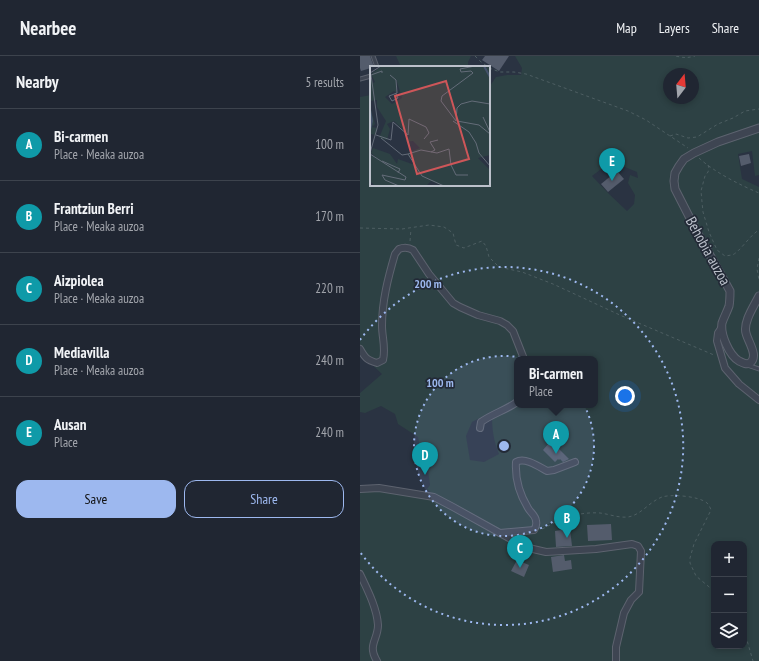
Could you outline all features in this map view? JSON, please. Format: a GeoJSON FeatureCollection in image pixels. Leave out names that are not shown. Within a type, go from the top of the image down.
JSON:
{"type":"FeatureCollection","features":[{"type":"Feature","properties":{"kind":"street","name":"Behobia auzoa"},"geometry":{"type":"LineString","coordinates":[[722,328],[722,322],[729,306],[730,290],[697,232],[675,189],[675,173],[684,160],[694,152],[759,128]]}},
{"type":"Feature","properties":{"kind":"street"},"geometry":{"type":"LineString","coordinates":[[360,349],[364,357],[369,360],[377,363],[383,360],[385,353],[382,327],[383,304],[395,254],[399,249],[404,247],[413,250],[429,274],[453,303],[478,315],[500,321],[507,325],[513,331],[523,356]]}},
{"type":"Feature","properties":{"kind":"street"},"geometry":{"type":"LineString","coordinates":[[722,328],[729,352],[735,359],[748,364],[752,362],[755,358],[755,353],[746,336],[745,329],[747,321],[759,296]]}},
{"type":"Feature","properties":{"kind":"street"},"geometry":{"type":"LineString","coordinates":[[722,328],[718,333],[717,341],[725,368],[739,384],[759,400]]}},
{"type":"Feature","properties":{"kind":"street"},"geometry":{"type":"LineString","coordinates":[[480,428],[481,422],[514,404]]}},
{"type":"Feature","properties":{"kind":"street"},"geometry":{"type":"LineString","coordinates":[[500,533],[534,530],[536,526],[536,520],[528,509],[519,488],[516,462],[520,460],[525,461],[547,471],[575,462]]}},
{"type":"Feature","properties":{"kind":"street"},"geometry":{"type":"LineString","coordinates":[[360,489],[380,488],[434,497],[453,506],[518,543],[546,552],[596,550],[632,544],[638,546],[641,551],[639,592],[631,600],[624,613],[616,647],[616,661]]}},
{"type":"Feature","properties":{"kind":"street"},"geometry":{"type":"LineString","coordinates":[[360,574],[374,605],[378,624],[372,649],[374,657],[377,661]]}},
{"type":"Feature","properties":{"kind":"lane"},"geometry":{"type":"LineString","coordinates":[[373,56],[377,66]]}},
{"type":"Feature","properties":{"kind":"lane"},"geometry":{"type":"LineString","coordinates":[[360,79],[370,76]]}},
{"type":"Feature","properties":{"kind":"lane"},"geometry":{"type":"LineString","coordinates":[[748,364],[759,369]]}},
{"type":"Feature","properties":{"kind":"path"},"geometry":{"type":"LineString","coordinates":[[475,56],[487,66]]}},
{"type":"Feature","properties":{"kind":"path"},"geometry":{"type":"LineString","coordinates":[[676,56],[683,58],[695,56]]}},
{"type":"Feature","properties":{"kind":"path"},"geometry":{"type":"LineString","coordinates":[[490,68],[500,72],[526,74],[628,111],[646,120],[694,152],[707,165],[732,180],[759,193]]}},
{"type":"Feature","properties":{"kind":"path"},"geometry":{"type":"LineString","coordinates":[[670,136],[676,134],[688,138],[697,137],[718,124],[745,111],[759,109]]}},
{"type":"Feature","properties":{"kind":"path"},"geometry":{"type":"LineString","coordinates":[[707,165],[709,168],[702,186],[701,196],[705,221],[717,250],[725,256],[732,255],[736,253],[752,235],[759,230]]}},
{"type":"Feature","properties":{"kind":"path"},"geometry":{"type":"LineString","coordinates":[[360,228],[402,229],[429,225],[444,227],[453,233],[456,245],[464,248],[482,241],[486,246],[489,257],[499,267],[522,272],[553,284],[622,316],[722,359]]}},
{"type":"Feature","properties":{"kind":"path"},"geometry":{"type":"LineString","coordinates":[[409,248],[411,228]]}},
{"type":"Feature","properties":{"kind":"path"},"geometry":{"type":"LineString","coordinates":[[759,258],[757,269],[759,280]]}},
{"type":"Feature","properties":{"kind":"path"},"geometry":{"type":"LineString","coordinates":[[534,530],[542,529],[566,518],[587,513],[601,513],[626,517],[641,511],[662,497],[673,496],[697,498],[707,502],[711,510],[694,544],[691,552],[690,563],[696,576],[711,588]]}},
{"type":"Feature","properties":{"kind":"path"},"geometry":{"type":"LineString","coordinates":[[747,640],[753,661]]}},
{"type":"Feature","properties":{"kind":"green space"},"geometry":{"type":"Polygon","coordinates":[[[396,56],[471,56],[468,66],[401,66],[396,56]]]}},
{"type":"Feature","properties":{"kind":"green space"},"geometry":{"type":"Polygon","coordinates":[[[515,56],[759,56],[759,175],[755,176],[752,151],[738,154],[742,179],[759,187],[759,661],[360,661],[360,491],[366,490],[435,496],[427,489],[430,485],[428,470],[422,458],[418,437],[398,424],[395,414],[381,406],[365,413],[360,412],[360,393],[382,374],[364,357],[360,350],[360,97],[370,95],[370,186],[490,186],[490,86],[496,77],[521,75],[522,68],[515,56]],[[609,163],[592,176],[627,211],[634,204],[635,195],[628,183],[630,175],[638,178],[637,172],[615,163],[609,163]],[[514,356],[514,401],[472,422],[466,436],[470,460],[484,462],[499,454],[492,427],[492,417],[514,406],[514,408],[598,408],[598,356],[514,356]]]}},
{"type":"Feature","properties":{"kind":"building"},"geometry":{"type":"Polygon","coordinates":[[[360,56],[370,56],[374,66],[370,66],[370,68],[361,71],[360,56]]]}},
{"type":"Feature","properties":{"kind":"building"},"geometry":{"type":"Polygon","coordinates":[[[485,56],[509,56],[499,71],[482,60],[485,56]]]}},
{"type":"Feature","properties":{"kind":"building"},"geometry":{"type":"Polygon","coordinates":[[[749,154],[751,163],[741,166],[739,156],[749,154]]]}},
{"type":"Feature","properties":{"kind":"building"},"geometry":{"type":"Polygon","coordinates":[[[617,171],[624,179],[608,192],[601,184],[617,171]]]}},
{"type":"Feature","properties":{"kind":"building"},"geometry":{"type":"Polygon","coordinates":[[[551,436],[555,440],[553,443],[569,459],[563,462],[558,459],[555,462],[543,450],[549,443],[546,440],[551,436]]]}},
{"type":"Feature","properties":{"kind":"building"},"geometry":{"type":"Polygon","coordinates":[[[611,524],[612,540],[588,541],[587,525],[611,524]]]}},
{"type":"Feature","properties":{"kind":"building"},"geometry":{"type":"Polygon","coordinates":[[[569,525],[572,546],[556,547],[555,531],[561,530],[561,526],[569,525]]]}},
{"type":"Feature","properties":{"kind":"building"},"geometry":{"type":"Polygon","coordinates":[[[564,555],[565,561],[571,560],[572,569],[553,572],[551,557],[564,555]]]}},
{"type":"Feature","properties":{"kind":"building"},"geometry":{"type":"Polygon","coordinates":[[[517,560],[529,565],[524,577],[511,571],[517,560]]]}},
{"type":"Feature","properties":{"kind":"place","name":"Ausan"},"geometry":{"type":"Point","coordinates":[612,181]}},
{"type":"Feature","properties":{"kind":"place","name":"Bi-carmen"},"geometry":{"type":"Point","coordinates":[556,454]}},
{"type":"Feature","properties":{"kind":"place","name":"Mediavilla"},"geometry":{"type":"Point","coordinates":[425,475]}},
{"type":"Feature","properties":{"kind":"place","name":"Frantziun Berri"},"geometry":{"type":"Point","coordinates":[567,538]}},
{"type":"Feature","properties":{"kind":"place","name":"Aizpiolea"},"geometry":{"type":"Point","coordinates":[520,568]}}]}
